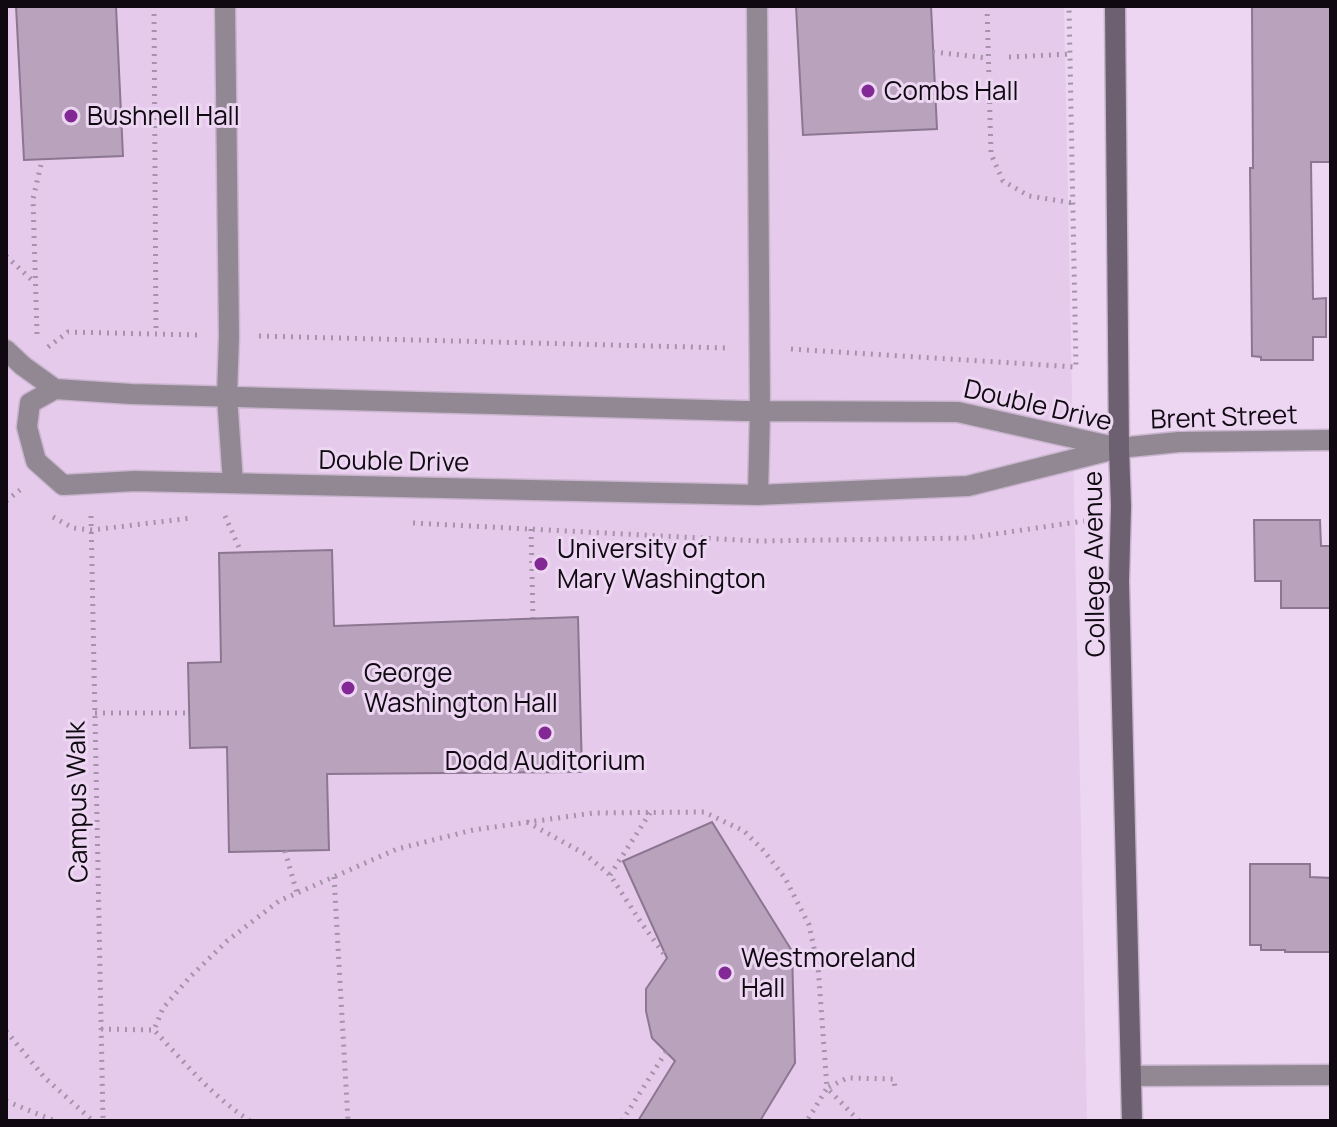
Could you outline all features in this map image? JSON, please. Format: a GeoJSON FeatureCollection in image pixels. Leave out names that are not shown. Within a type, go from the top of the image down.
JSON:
{"type":"FeatureCollection","features":[{"type":"Feature","properties":{"kind":"street"},"geometry":{"type":"LineString","coordinates":[[225,6],[227,396],[233,483]]}},
{"type":"Feature","properties":{"kind":"street"},"geometry":{"type":"LineString","coordinates":[[757,6],[758,495]]}},
{"type":"Feature","properties":{"kind":"street","name":"College Avenue"},"geometry":{"type":"LineString","coordinates":[[1115,6],[1121,506],[1119,581],[1132,1121]]}},
{"type":"Feature","properties":{"kind":"street"},"geometry":{"type":"LineString","coordinates":[[6,350],[30,361],[55,389]]}},
{"type":"Feature","properties":{"kind":"street","name":"Double Drive"},"geometry":{"type":"LineString","coordinates":[[55,389],[760,411],[958,412],[1119,448],[968,486],[758,495],[135,481],[63,485],[36,461],[27,427],[30,403],[55,389]]}},
{"type":"Feature","properties":{"kind":"street","name":"Brent Street"},"geometry":{"type":"LineString","coordinates":[[1119,448],[1179,442],[1331,440]]}},
{"type":"Feature","properties":{"kind":"street"},"geometry":{"type":"LineString","coordinates":[[1132,1076],[1331,1075]]}},
{"type":"Feature","properties":{"kind":"path"},"geometry":{"type":"LineString","coordinates":[[154,6],[156,334]]}},
{"type":"Feature","properties":{"kind":"path"},"geometry":{"type":"LineString","coordinates":[[987,6],[991,154],[1003,181],[1029,196],[1073,203]]}},
{"type":"Feature","properties":{"kind":"path"},"geometry":{"type":"LineString","coordinates":[[30,361],[68,332],[794,349],[1076,367],[1069,6]]}},
{"type":"Feature","properties":{"kind":"path"},"geometry":{"type":"LineString","coordinates":[[933,52],[988,58]]}},
{"type":"Feature","properties":{"kind":"path"},"geometry":{"type":"LineString","coordinates":[[1009,57],[1071,54]]}},
{"type":"Feature","properties":{"kind":"path"},"geometry":{"type":"LineString","coordinates":[[30,361],[36,284],[33,199],[42,160]]}},
{"type":"Feature","properties":{"kind":"path"},"geometry":{"type":"LineString","coordinates":[[6,256],[36,284]]}},
{"type":"Feature","properties":{"kind":"path","name":"Campus Walk"},"geometry":{"type":"LineString","coordinates":[[91,483],[103,1121]]}},
{"type":"Feature","properties":{"kind":"path"},"geometry":{"type":"LineString","coordinates":[[6,501],[20,490],[14,484]]}},
{"type":"Feature","properties":{"kind":"path"},"geometry":{"type":"LineString","coordinates":[[42,510],[73,528],[92,530],[195,517]]}},
{"type":"Feature","properties":{"kind":"path"},"geometry":{"type":"LineString","coordinates":[[224,513],[239,514]]}},
{"type":"Feature","properties":{"kind":"path"},"geometry":{"type":"LineString","coordinates":[[408,523],[759,541],[968,538],[1084,521]]}},
{"type":"Feature","properties":{"kind":"path"},"geometry":{"type":"LineString","coordinates":[[531,529],[533,618]]}},
{"type":"Feature","properties":{"kind":"path"},"geometry":{"type":"LineString","coordinates":[[95,713],[189,713]]}},
{"type":"Feature","properties":{"kind":"path"},"geometry":{"type":"LineString","coordinates":[[154,1030],[163,1008],[181,987],[227,941],[279,901],[397,849],[473,830],[526,821],[593,813],[704,812],[744,831],[764,851],[785,878],[809,925],[818,966],[827,1088],[859,1121]]}},
{"type":"Feature","properties":{"kind":"path"},"geometry":{"type":"LineString","coordinates":[[610,875],[650,813]]}},
{"type":"Feature","properties":{"kind":"path"},"geometry":{"type":"LineString","coordinates":[[526,821],[585,854],[610,875],[667,958]]}},
{"type":"Feature","properties":{"kind":"path"},"geometry":{"type":"LineString","coordinates":[[285,851],[297,893]]}},
{"type":"Feature","properties":{"kind":"path"},"geometry":{"type":"LineString","coordinates":[[334,877],[348,1121]]}},
{"type":"Feature","properties":{"kind":"path"},"geometry":{"type":"LineString","coordinates":[[101,1029],[154,1030],[198,1076],[250,1121]]}},
{"type":"Feature","properties":{"kind":"path"},"geometry":{"type":"LineString","coordinates":[[6,1031],[45,1078],[93,1121]]}},
{"type":"Feature","properties":{"kind":"path"},"geometry":{"type":"LineString","coordinates":[[622,1121],[666,1052]]}},
{"type":"Feature","properties":{"kind":"path"},"geometry":{"type":"LineString","coordinates":[[807,1121],[827,1088],[847,1078],[894,1079],[895,1089]]}},
{"type":"Feature","properties":{"kind":"path"},"geometry":{"type":"LineString","coordinates":[[6,1101],[55,1121]]}},
{"type":"Feature","properties":{"kind":"shaded area","name":"University of Mary Washington"},"geometry":{"type":"Polygon","coordinates":[[[6,6],[1064,6],[1087,1121],[6,1121],[6,6]]]}},
{"type":"Feature","properties":{"kind":"building","name":"Bushnell Hall"},"geometry":{"type":"Polygon","coordinates":[[[16,6],[116,6],[123,156],[24,160],[16,6]]]}},
{"type":"Feature","properties":{"kind":"building","name":"Combs Hall"},"geometry":{"type":"Polygon","coordinates":[[[796,6],[931,6],[937,129],[803,135],[796,6]]]}},
{"type":"Feature","properties":{"kind":"building"},"geometry":{"type":"Polygon","coordinates":[[[1252,6],[1331,6],[1331,162],[1311,162],[1313,299],[1326,298],[1326,337],[1313,337],[1313,360],[1261,360],[1261,357],[1252,356],[1252,6]]]}},
{"type":"Feature","properties":{"kind":"building"},"geometry":{"type":"Polygon","coordinates":[[[1254,520],[1320,520],[1321,546],[1331,546],[1331,608],[1281,608],[1281,581],[1255,581],[1254,520]]]}},
{"type":"Feature","properties":{"kind":"building","name":"George Washington Hall"},"geometry":{"type":"Polygon","coordinates":[[[332,550],[334,626],[578,617],[582,772],[327,774],[329,850],[229,852],[227,747],[190,748],[188,663],[221,662],[219,553],[332,550]]]}},
{"type":"Feature","properties":{"kind":"building","name":"Westmoreland Hall"},"geometry":{"type":"Polygon","coordinates":[[[712,822],[792,951],[795,1063],[760,1121],[638,1121],[675,1061],[652,1038],[646,1011],[646,989],[667,958],[623,861],[712,822]]]}},
{"type":"Feature","properties":{"kind":"building"},"geometry":{"type":"Polygon","coordinates":[[[1250,864],[1310,864],[1310,877],[1331,878],[1331,952],[1261,950],[1261,945],[1250,945],[1250,864]]]}},
{"type":"Feature","properties":{"kind":"place","name":"Combs Hall"},"geometry":{"type":"Point","coordinates":[868,91]}},
{"type":"Feature","properties":{"kind":"place","name":"Bushnell Hall"},"geometry":{"type":"Point","coordinates":[71,116]}},
{"type":"Feature","properties":{"kind":"place","name":"University of Mary Washington"},"geometry":{"type":"Point","coordinates":[541,564]}},
{"type":"Feature","properties":{"kind":"place","name":"George Washington Hall"},"geometry":{"type":"Point","coordinates":[348,688]}},
{"type":"Feature","properties":{"kind":"place","name":"Dodd Auditorium"},"geometry":{"type":"Point","coordinates":[545,733]}},
{"type":"Feature","properties":{"kind":"place","name":"Westmoreland Hall"},"geometry":{"type":"Point","coordinates":[725,973]}}]}
